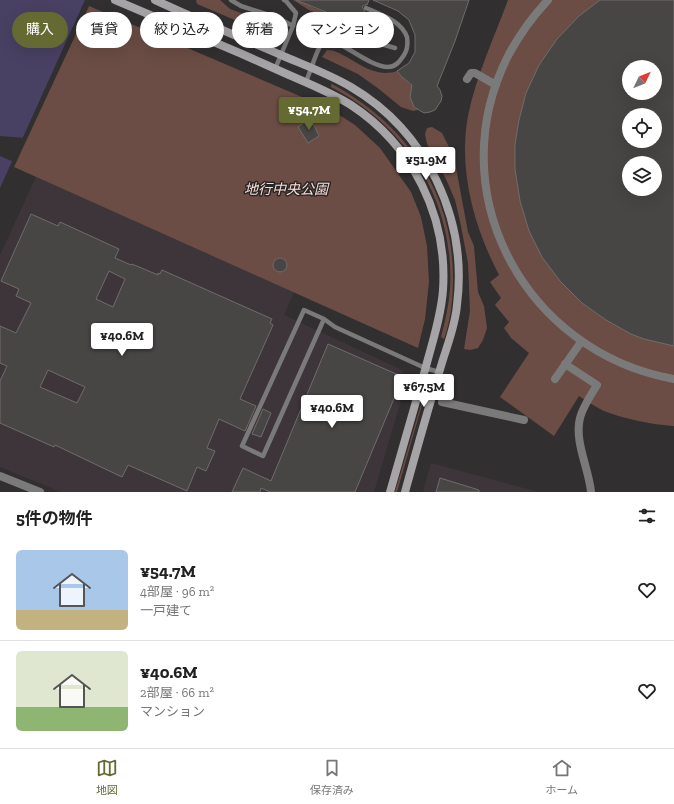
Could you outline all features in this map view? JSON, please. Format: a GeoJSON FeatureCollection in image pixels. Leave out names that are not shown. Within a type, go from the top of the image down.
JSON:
{"type":"FeatureCollection","features":[{"type":"Feature","properties":{"kind":"street"},"geometry":{"type":"LineString","coordinates":[[116,0],[143,12]]}},
{"type":"Feature","properties":{"kind":"street"},"geometry":{"type":"LineString","coordinates":[[155,0],[167,2],[351,87],[372,101],[392,118],[419,150],[434,173],[449,208],[456,236],[459,262],[459,288],[454,324],[405,492]]}},
{"type":"Feature","properties":{"kind":"street"},"geometry":{"type":"LineString","coordinates":[[548,0],[527,25],[507,59],[496,85],[487,120],[484,156],[487,192],[496,228],[510,261],[529,292],[553,319],[581,342],[602,354],[629,367],[674,379]]}},
{"type":"Feature","properties":{"kind":"street"},"geometry":{"type":"LineString","coordinates":[[162,12],[167,2]]}},
{"type":"Feature","properties":{"kind":"street"},"geometry":{"type":"LineString","coordinates":[[224,47],[306,82],[351,105],[382,130],[394,142],[420,181],[434,212],[440,238],[443,264],[443,289],[439,319],[390,492]]}},
{"type":"Feature","properties":{"kind":"street"},"geometry":{"type":"LineString","coordinates":[[467,79],[471,73],[475,73],[496,85]]}},
{"type":"Feature","properties":{"kind":"street"},"geometry":{"type":"LineString","coordinates":[[555,379],[581,342]]}},
{"type":"Feature","properties":{"kind":"street"},"geometry":{"type":"LineString","coordinates":[[566,364],[597,385],[587,401],[579,419],[579,439],[590,492]]}},
{"type":"Feature","properties":{"kind":"street"},"geometry":{"type":"LineString","coordinates":[[442,402],[524,420]]}},
{"type":"Feature","properties":{"kind":"street"},"geometry":{"type":"LineString","coordinates":[[0,476],[40,492]]}},
{"type":"Feature","properties":{"kind":"lane"},"geometry":{"type":"LineString","coordinates":[[231,0],[240,6],[278,18],[293,26]]}},
{"type":"Feature","properties":{"kind":"lane"},"geometry":{"type":"LineString","coordinates":[[275,68],[293,26],[296,14],[284,0]]}},
{"type":"Feature","properties":{"kind":"lane"},"geometry":{"type":"LineString","coordinates":[[366,8],[375,12]]}},
{"type":"Feature","properties":{"kind":"lane"},"geometry":{"type":"LineString","coordinates":[[346,48],[376,64],[386,67],[394,66],[403,57],[408,45],[402,27],[394,21]]}},
{"type":"Feature","properties":{"kind":"lane"},"geometry":{"type":"LineString","coordinates":[[306,82],[319,48]]}},
{"type":"Feature","properties":{"kind":"lane"},"geometry":{"type":"LineString","coordinates":[[324,319],[264,456],[242,446],[304,310],[324,319],[335,327],[425,368],[439,372]]}},
{"type":"Feature","properties":{"kind":"shaded area"},"geometry":{"type":"Polygon","coordinates":[[[0,0],[85,0],[80,12],[76,12],[76,20],[68,38],[68,12],[12,12],[12,48],[63,48],[0,188],[0,0]]]}},
{"type":"Feature","properties":{"kind":"shaded area"},"geometry":{"type":"Polygon","coordinates":[[[36,177],[294,292],[284,315],[402,370],[407,380],[374,492],[61,492],[0,467],[0,255],[36,177]]]}},
{"type":"Feature","properties":{"kind":"shaded area"},"geometry":{"type":"Polygon","coordinates":[[[431,463],[539,492],[423,492],[431,463]]]}},
{"type":"Feature","properties":{"kind":"green space"},"geometry":{"type":"Polygon","coordinates":[[[196,0],[220,0],[230,9],[238,12],[232,12],[232,19],[224,15],[224,12],[216,12],[197,4],[196,0]]]}},
{"type":"Feature","properties":{"kind":"green space"},"geometry":{"type":"Polygon","coordinates":[[[293,0],[301,0],[314,8],[325,12],[314,12],[293,0]]]}},
{"type":"Feature","properties":{"kind":"green space"},"geometry":{"type":"Polygon","coordinates":[[[508,0],[674,0],[674,426],[647,423],[616,415],[600,409],[579,396],[554,436],[500,397],[529,353],[511,338],[504,328],[509,322],[495,305],[501,298],[490,282],[499,275],[482,238],[470,198],[465,157],[465,136],[471,101],[480,72],[508,0]]]}},
{"type":"Feature","properties":{"kind":"green space","name":"地行中央公園"},"geometry":{"type":"Polygon","coordinates":[[[89,6],[103,12],[86,12],[89,6]]]}},
{"type":"Feature","properties":{"kind":"green space","name":"地行中央公園"},"geometry":{"type":"Polygon","coordinates":[[[132,24],[140,28],[140,48],[187,48],[330,109],[355,125],[380,148],[411,192],[421,217],[427,246],[429,282],[425,319],[418,348],[14,167],[76,34],[76,48],[132,48],[132,24]]]}},
{"type":"Feature","properties":{"kind":"green space"},"geometry":{"type":"Polygon","coordinates":[[[327,50],[339,53],[363,67],[376,72],[390,73],[397,71],[414,87],[412,102],[418,110],[413,111],[401,107],[358,74],[322,57],[327,50]]]}},
{"type":"Feature","properties":{"kind":"green space"},"geometry":{"type":"Polygon","coordinates":[[[332,84],[359,101],[383,120],[403,141],[421,164],[434,190],[445,217],[451,247],[453,293],[444,339],[441,337],[447,313],[450,289],[449,257],[444,226],[435,197],[421,170],[403,145],[382,123],[358,103],[331,87],[332,84]]]}},
{"type":"Feature","properties":{"kind":"green space"},"geometry":{"type":"Polygon","coordinates":[[[432,127],[442,133],[454,157],[468,232],[474,246],[478,292],[484,306],[487,328],[483,340],[478,348],[470,350],[464,349],[470,311],[468,263],[455,200],[446,179],[427,144],[425,134],[427,128],[432,127]]]}},
{"type":"Feature","properties":{"kind":"green space"},"geometry":{"type":"Polygon","coordinates":[[[423,398],[397,492],[395,492],[423,398]]]}},
{"type":"Feature","properties":{"kind":"pier"},"geometry":{"type":"Polygon","coordinates":[[[0,136],[25,138],[14,162],[0,156],[0,136]]]}},
{"type":"Feature","properties":{"kind":"building"},"geometry":{"type":"Polygon","coordinates":[[[296,0],[369,0],[367,5],[362,7],[365,12],[326,12],[296,0]]]}},
{"type":"Feature","properties":{"kind":"building"},"geometry":{"type":"Polygon","coordinates":[[[373,0],[469,0],[437,86],[442,96],[441,101],[435,110],[424,113],[414,107],[410,97],[412,85],[397,71],[409,63],[415,52],[415,35],[409,20],[398,11],[373,0]]]}},
{"type":"Feature","properties":{"kind":"building"},"geometry":{"type":"Polygon","coordinates":[[[600,0],[674,0],[674,346],[644,339],[631,334],[606,320],[582,303],[560,281],[542,257],[529,231],[520,201],[515,169],[515,144],[526,93],[539,65],[557,39],[579,16],[600,0]]]}},
{"type":"Feature","properties":{"kind":"building"},"geometry":{"type":"Polygon","coordinates":[[[308,120],[315,127],[319,136],[308,143],[298,127],[308,120]]]}},
{"type":"Feature","properties":{"kind":"building"},"geometry":{"type":"Polygon","coordinates":[[[31,214],[58,226],[60,222],[119,249],[115,258],[131,265],[132,264],[158,275],[158,273],[160,274],[162,270],[272,319],[270,323],[273,325],[240,399],[256,406],[245,431],[219,419],[207,448],[215,451],[206,471],[197,467],[187,491],[128,465],[122,477],[55,445],[54,447],[0,423],[0,381],[7,366],[0,363],[0,326],[16,333],[31,303],[16,296],[19,289],[1,281],[31,214]],[[109,271],[96,299],[113,307],[125,279],[109,271]],[[48,370],[40,387],[77,403],[85,387],[48,370]]]}},
{"type":"Feature","properties":{"kind":"building"},"geometry":{"type":"Polygon","coordinates":[[[277,258],[283,258],[287,262],[287,268],[283,272],[277,272],[273,268],[273,262],[277,258]]]}},
{"type":"Feature","properties":{"kind":"building"},"geometry":{"type":"Polygon","coordinates":[[[328,344],[403,377],[355,492],[270,492],[261,488],[260,492],[232,492],[243,468],[271,481],[328,344]]]}},
{"type":"Feature","properties":{"kind":"building"},"geometry":{"type":"Polygon","coordinates":[[[263,409],[271,413],[261,437],[252,434],[263,409]]]}},
{"type":"Feature","properties":{"kind":"building"},"geometry":{"type":"Polygon","coordinates":[[[440,478],[479,490],[479,492],[436,492],[440,478]]]}}]}
